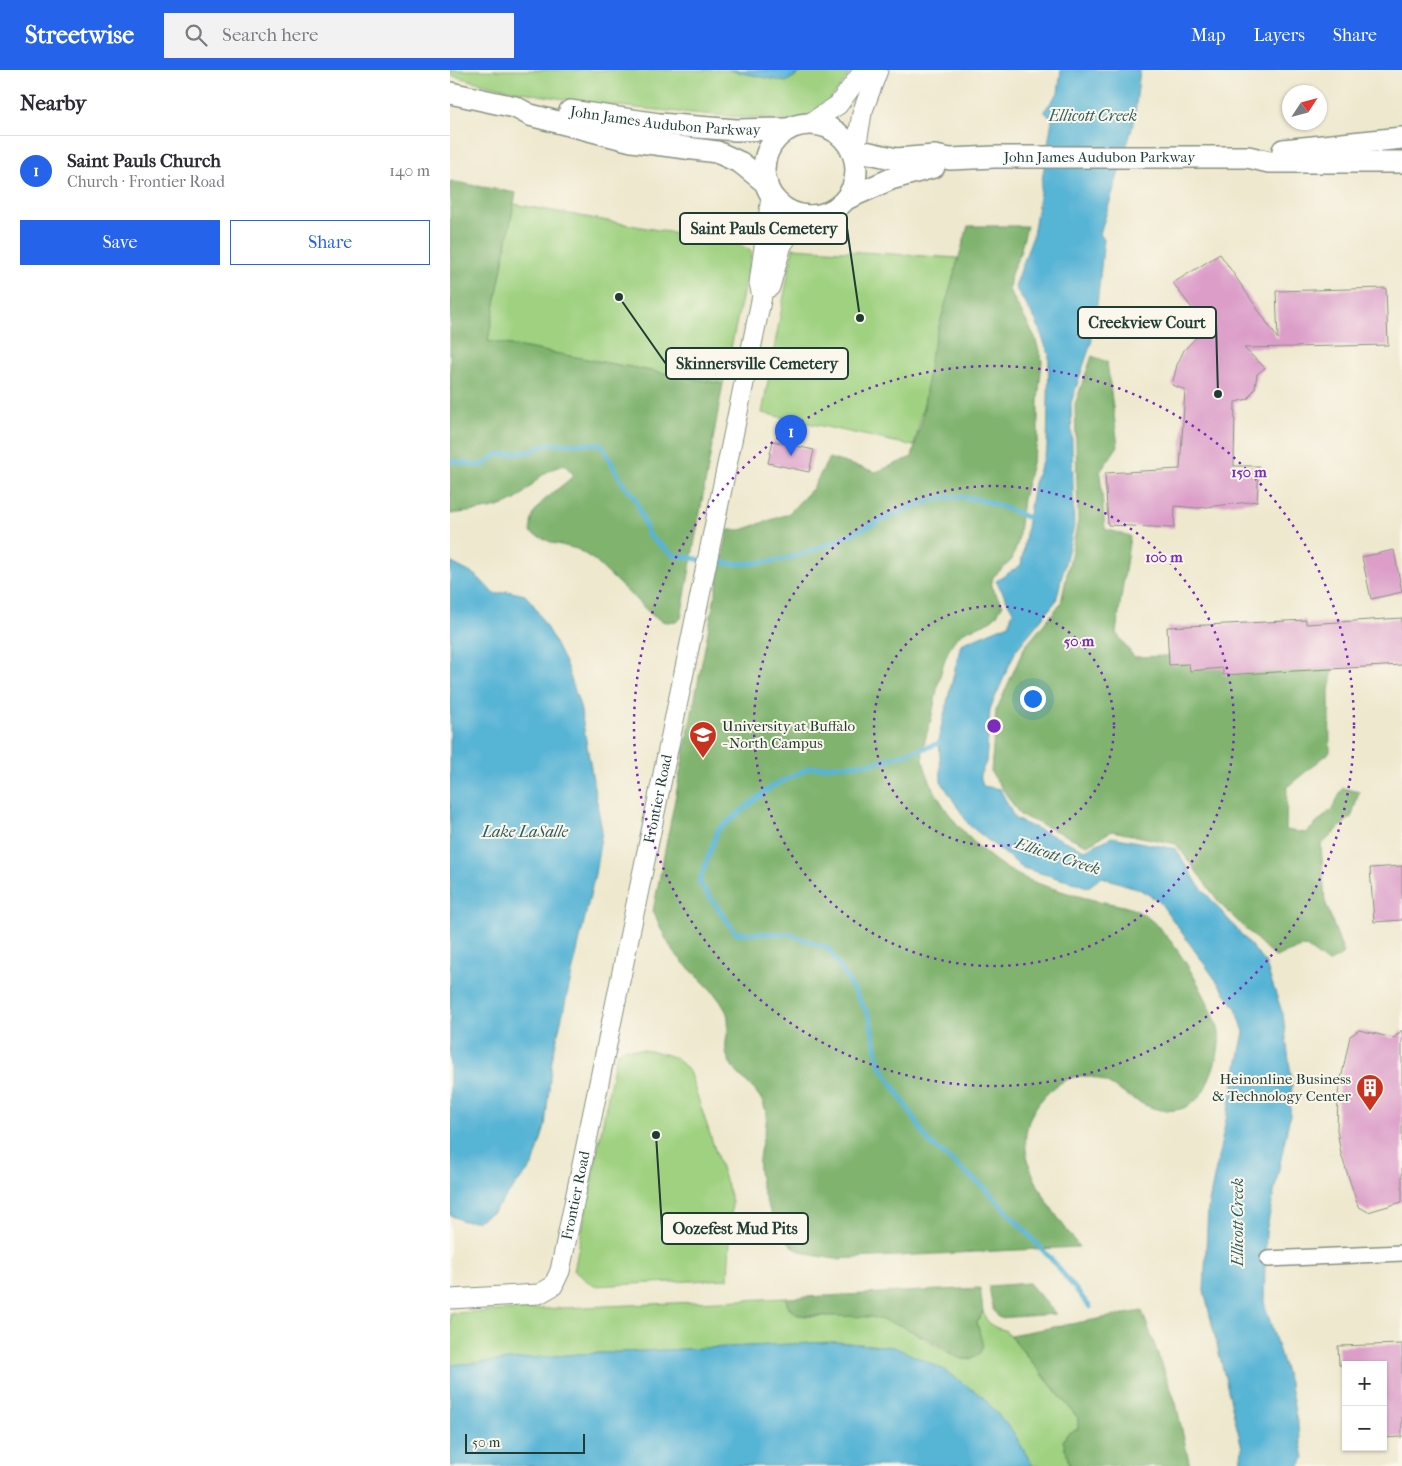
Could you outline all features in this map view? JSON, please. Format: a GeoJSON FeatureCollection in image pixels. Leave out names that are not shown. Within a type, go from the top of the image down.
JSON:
{"type":"FeatureCollection","features":[{"type":"Feature","properties":{"kind":"main road","name":"John James Audubon Parkway"},"geometry":{"type":"LineString","coordinates":[[450,93],[515,107],[530,115],[632,141],[717,152],[741,163],[769,190]]}},
{"type":"Feature","properties":{"kind":"main road","name":"John James Audubon Parkway"},"geometry":{"type":"LineString","coordinates":[[515,107],[531,104],[623,120],[678,126],[736,130],[787,129]]}},
{"type":"Feature","properties":{"kind":"main road"},"geometry":{"type":"LineString","coordinates":[[810,124],[832,129],[852,149],[856,159],[856,172],[846,199],[828,213],[811,215],[791,212],[769,190],[766,157],[773,143],[787,129],[810,124]]}},
{"type":"Feature","properties":{"kind":"main road","name":"John James Audubon Parkway"},"geometry":{"type":"LineString","coordinates":[[1248,157],[1268,151],[1348,145],[1402,138]]}},
{"type":"Feature","properties":{"kind":"main road","name":"John James Audubon Parkway"},"geometry":{"type":"LineString","coordinates":[[852,149],[889,159],[935,156],[950,159],[995,157],[1248,157],[1269,162],[1402,162]]}},
{"type":"Feature","properties":{"kind":"main road","name":"John James Audubon Parkway"},"geometry":{"type":"LineString","coordinates":[[846,199],[880,183],[937,167],[950,159]]}},
{"type":"Feature","properties":{"kind":"street"},"geometry":{"type":"LineString","coordinates":[[810,124],[838,105],[864,70]]}},
{"type":"Feature","properties":{"kind":"street"},"geometry":{"type":"LineString","coordinates":[[852,149],[858,137],[862,112],[878,70]]}},
{"type":"Feature","properties":{"kind":"street","name":"Frontier Road"},"geometry":{"type":"LineString","coordinates":[[450,1298],[539,1294],[553,1286],[560,1271],[706,575],[762,296],[759,283],[769,190]]}},
{"type":"Feature","properties":{"kind":"street","name":"Frontier Road"},"geometry":{"type":"LineString","coordinates":[[762,296],[770,286],[782,245],[788,236],[811,215]]}},
{"type":"Feature","properties":{"kind":"street"},"geometry":{"type":"LineString","coordinates":[[1268,1259],[1402,1253]]}},
{"type":"Feature","properties":{"kind":"green space"},"geometry":{"type":"Polygon","coordinates":[[[450,70],[729,70],[786,82],[804,70],[852,70],[831,98],[818,111],[803,118],[787,121],[575,101],[532,94],[450,75],[450,70]]]}},
{"type":"Feature","properties":{"kind":"green space"},"geometry":{"type":"Polygon","coordinates":[[[450,181],[516,193],[488,341],[723,384],[681,618],[678,621],[665,622],[653,616],[594,560],[577,549],[553,543],[531,533],[531,523],[538,507],[574,475],[565,465],[542,475],[522,495],[508,504],[483,510],[450,514],[450,181]]]}},
{"type":"Feature","properties":{"kind":"green space"},"geometry":{"type":"Polygon","coordinates":[[[514,204],[741,245],[752,252],[723,384],[488,341],[514,204]]]}},
{"type":"Feature","properties":{"kind":"green space"},"geometry":{"type":"Polygon","coordinates":[[[968,226],[1027,226],[1020,253],[1011,274],[1009,290],[1035,337],[1042,361],[1038,401],[1038,439],[1023,499],[1018,542],[1012,560],[993,577],[991,587],[1003,605],[994,618],[958,636],[949,648],[946,657],[924,745],[923,760],[928,777],[947,811],[960,827],[989,856],[1004,867],[1020,876],[1046,886],[1134,910],[1147,917],[1157,926],[1178,951],[1205,997],[1217,1024],[1219,1045],[1214,1066],[1204,1090],[1198,1099],[1181,1109],[1161,1110],[1150,1107],[1106,1082],[1084,1076],[1073,1077],[1062,1082],[1044,1097],[1031,1116],[1026,1135],[1027,1155],[1033,1175],[1043,1194],[1079,1247],[835,1259],[809,1254],[795,1248],[774,1220],[764,1194],[759,1169],[766,1120],[764,1104],[729,1061],[726,1052],[728,1016],[721,1002],[671,948],[653,911],[728,530],[741,530],[788,514],[813,488],[829,458],[876,472],[912,457],[922,420],[931,353],[968,226]]]}},
{"type":"Feature","properties":{"kind":"green space"},"geometry":{"type":"Polygon","coordinates":[[[793,248],[958,258],[914,446],[762,413],[793,248]]]}},
{"type":"Feature","properties":{"kind":"green space"},"geometry":{"type":"Polygon","coordinates":[[[1092,356],[1107,362],[1118,446],[1100,472],[1105,529],[1130,536],[1116,633],[1134,657],[1336,650],[1329,691],[1330,752],[1287,787],[1286,830],[1306,833],[1332,809],[1343,788],[1359,792],[1352,816],[1321,845],[1325,901],[1344,954],[1328,963],[1305,946],[1275,957],[1222,906],[1176,844],[1112,831],[1087,845],[1020,815],[991,772],[996,711],[1024,648],[1061,603],[1078,521],[1075,404],[1092,356]]]}},
{"type":"Feature","properties":{"kind":"green space"},"geometry":{"type":"Polygon","coordinates":[[[626,1048],[653,1051],[671,1056],[685,1066],[690,1074],[732,1201],[728,1279],[594,1286],[574,1271],[616,1055],[619,1051],[626,1048]]]}},
{"type":"Feature","properties":{"kind":"green space"},"geometry":{"type":"Polygon","coordinates":[[[1029,1283],[1056,1314],[999,1318],[993,1309],[989,1286],[1029,1283]]]}},
{"type":"Feature","properties":{"kind":"green space"},"geometry":{"type":"Polygon","coordinates":[[[980,1288],[983,1311],[977,1323],[983,1346],[980,1353],[970,1359],[959,1358],[927,1338],[899,1325],[871,1317],[798,1315],[789,1308],[786,1298],[980,1288]]]}},
{"type":"Feature","properties":{"kind":"green space"},"geometry":{"type":"Polygon","coordinates":[[[786,1298],[788,1306],[793,1312],[800,1315],[841,1315],[883,1319],[907,1329],[964,1360],[970,1359],[979,1330],[977,1323],[983,1311],[986,1319],[991,1324],[1005,1330],[1078,1418],[1078,1429],[1070,1433],[1068,1460],[1070,1466],[1033,1466],[1013,1432],[894,1347],[835,1342],[579,1354],[450,1365],[450,1313],[786,1298]]]}},
{"type":"Feature","properties":{"kind":"green space"},"geometry":{"type":"Polygon","coordinates":[[[1142,1311],[1176,1403],[1190,1466],[1070,1466],[1063,1441],[1067,1434],[1078,1429],[1078,1418],[1010,1335],[1142,1311]]]}},
{"type":"Feature","properties":{"kind":"water"},"geometry":{"type":"Polygon","coordinates":[[[729,70],[804,70],[786,82],[729,70]]]}},
{"type":"Feature","properties":{"kind":"water","name":"Ellicott Creek"},"geometry":{"type":"Polygon","coordinates":[[[1061,70],[1140,70],[1134,122],[1100,234],[1104,239],[1097,305],[1085,322],[1092,340],[1071,403],[1074,526],[1056,601],[1016,650],[990,709],[986,762],[980,775],[983,786],[1000,789],[1015,819],[1085,850],[1112,837],[1176,849],[1197,883],[1265,962],[1283,1015],[1292,1083],[1290,1115],[1266,1232],[1264,1302],[1290,1386],[1304,1458],[1300,1466],[1240,1466],[1242,1448],[1204,1291],[1208,1207],[1244,1032],[1236,1008],[1159,901],[1139,889],[1102,877],[1088,887],[1023,868],[969,825],[941,781],[939,736],[961,644],[1009,624],[1013,611],[996,581],[1021,565],[1034,483],[1047,448],[1049,355],[1036,321],[1015,287],[1033,235],[1052,120],[1044,111],[1058,93],[1061,70]]]}},
{"type":"Feature","properties":{"kind":"water","name":"Lake LaSalle"},"geometry":{"type":"Polygon","coordinates":[[[450,562],[477,576],[493,593],[497,594],[507,591],[525,595],[533,604],[552,637],[567,667],[580,706],[602,831],[595,874],[552,1060],[545,1127],[533,1165],[493,1212],[477,1221],[463,1221],[450,1215],[450,562]]]}},
{"type":"Feature","properties":{"kind":"water"},"geometry":{"type":"Polygon","coordinates":[[[835,1342],[894,1347],[941,1368],[983,1397],[1013,1432],[1033,1466],[450,1466],[450,1365],[579,1354],[835,1342]]]}},
{"type":"Feature","properties":{"kind":"building"},"geometry":{"type":"Polygon","coordinates":[[[1220,254],[1278,339],[1276,291],[1386,288],[1388,345],[1244,348],[1265,368],[1257,374],[1255,388],[1248,399],[1235,402],[1234,466],[1259,466],[1257,501],[1198,508],[1175,506],[1174,528],[1108,525],[1105,473],[1180,469],[1185,390],[1172,385],[1177,365],[1184,350],[1206,327],[1173,283],[1220,254]]]}},
{"type":"Feature","properties":{"kind":"building"},"geometry":{"type":"Polygon","coordinates":[[[773,441],[814,450],[809,472],[768,463],[773,441]]]}},
{"type":"Feature","properties":{"kind":"building"},"geometry":{"type":"Polygon","coordinates":[[[1394,550],[1402,592],[1371,599],[1362,557],[1394,550]]]}},
{"type":"Feature","properties":{"kind":"building"},"geometry":{"type":"Polygon","coordinates":[[[1402,618],[1402,665],[1223,675],[1223,668],[1190,671],[1189,664],[1169,665],[1167,627],[1306,620],[1306,624],[1402,618]]]}},
{"type":"Feature","properties":{"kind":"building"},"geometry":{"type":"Polygon","coordinates":[[[1402,866],[1402,920],[1374,922],[1370,868],[1402,866]]]}},
{"type":"Feature","properties":{"kind":"building","name":"Heinonline Business & Technology Center"},"geometry":{"type":"Polygon","coordinates":[[[1359,1030],[1394,1038],[1402,1030],[1402,1202],[1368,1212],[1358,1206],[1341,1154],[1337,1130],[1338,1094],[1350,1036],[1359,1030]]]}},
{"type":"Feature","properties":{"kind":"building"},"geometry":{"type":"Polygon","coordinates":[[[1402,1344],[1402,1437],[1387,1438],[1387,1361],[1342,1361],[1342,1365],[1339,1365],[1338,1346],[1402,1344]]]}},
{"type":"Feature","properties":{"kind":"waterway"},"geometry":{"type":"LineString","coordinates":[[450,461],[482,466],[497,455],[529,452],[549,444],[601,444],[624,485],[635,497],[649,536],[673,555],[703,560]]}},
{"type":"Feature","properties":{"kind":"waterway"},"geometry":{"type":"LineString","coordinates":[[711,561],[736,564],[759,563],[803,554],[913,507],[929,501],[946,498],[964,497],[985,501],[1034,520]]}},
{"type":"Feature","properties":{"kind":"waterway"},"geometry":{"type":"LineString","coordinates":[[944,742],[875,763],[809,768],[771,787],[718,830],[699,882],[736,933],[790,934],[829,949],[869,1016],[880,1065],[929,1142],[987,1190],[1052,1260],[1090,1307]]}},
{"type":"Feature","properties":{"kind":"place","name":"Skinnersville Cemetery"},"geometry":{"type":"Point","coordinates":[619,297]}},
{"type":"Feature","properties":{"kind":"place","name":"Saint Pauls Cemetery"},"geometry":{"type":"Point","coordinates":[860,318]}},
{"type":"Feature","properties":{"kind":"place","name":"Creekview Court"},"geometry":{"type":"Point","coordinates":[1218,394]}},
{"type":"Feature","properties":{"kind":"place","name":"Saint Pauls Church"},"geometry":{"type":"Point","coordinates":[791,456]}},
{"type":"Feature","properties":{"kind":"place","name":"University at Buffalo - North Campus"},"geometry":{"type":"Point","coordinates":[703,759]}},
{"type":"Feature","properties":{"kind":"place","name":"Heinonline Business & Technology Center"},"geometry":{"type":"Point","coordinates":[1370,1112]}},
{"type":"Feature","properties":{"kind":"place","name":"Oozefest Mud Pits"},"geometry":{"type":"Point","coordinates":[656,1135]}}]}
